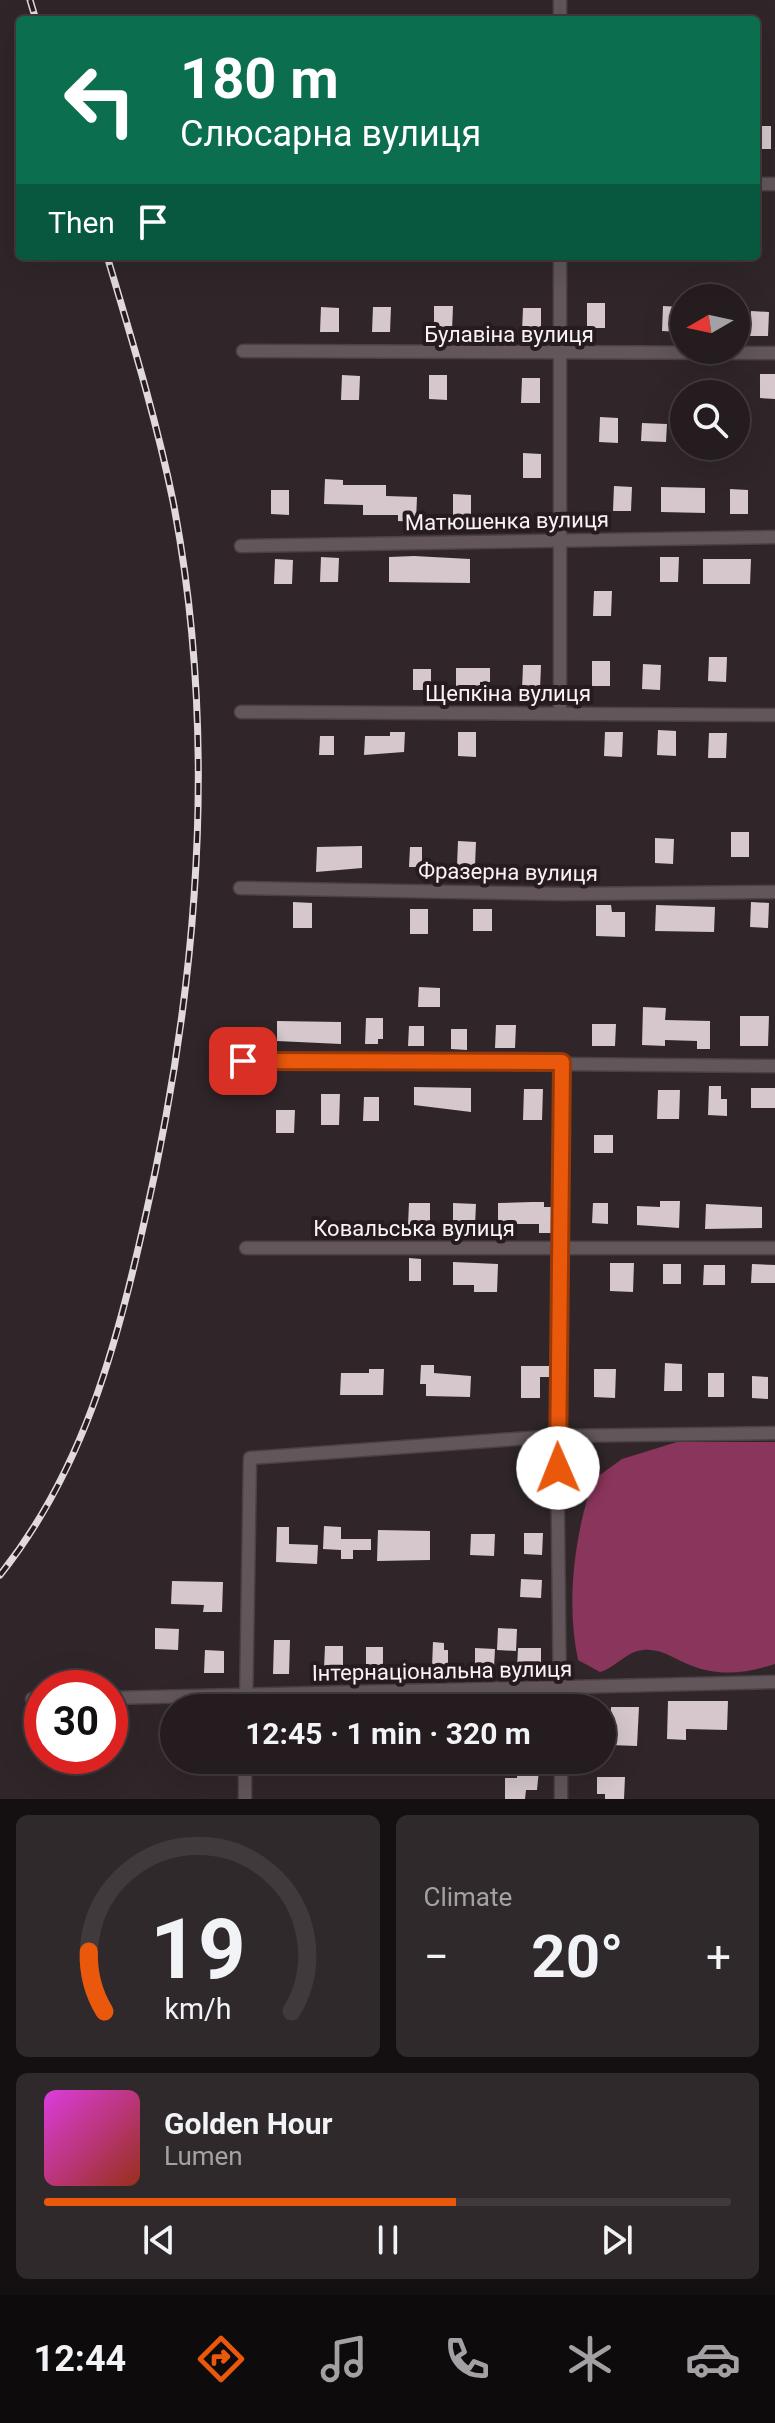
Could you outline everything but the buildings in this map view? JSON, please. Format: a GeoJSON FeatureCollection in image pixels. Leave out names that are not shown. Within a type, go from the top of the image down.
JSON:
{"type":"FeatureCollection","features":[{"type":"Feature","properties":{"kind":"street"},"geometry":{"type":"LineString","coordinates":[[560,260],[560,712]]}},
{"type":"Feature","properties":{"kind":"street","name":"Булавіна вулиця"},"geometry":{"type":"LineString","coordinates":[[243,351],[560,355],[775,353]]}},
{"type":"Feature","properties":{"kind":"street","name":"Матюшенка вулиця"},"geometry":{"type":"LineString","coordinates":[[241,546],[775,537]]}},
{"type":"Feature","properties":{"kind":"street","name":"Щепкіна вулиця"},"geometry":{"type":"LineString","coordinates":[[241,712],[775,715]]}},
{"type":"Feature","properties":{"kind":"street","name":"Фразерна вулиця"},"geometry":{"type":"LineString","coordinates":[[240,888],[564,894],[775,892]]}},
{"type":"Feature","properties":{"kind":"street"},"geometry":{"type":"LineString","coordinates":[[243,1061],[775,1066]]}},
{"type":"Feature","properties":{"kind":"street"},"geometry":{"type":"LineString","coordinates":[[560,1694],[557,1436],[562,1062]]}},
{"type":"Feature","properties":{"kind":"street","name":"Ковальська вулиця"},"geometry":{"type":"LineString","coordinates":[[246,1248],[775,1248]]}},
{"type":"Feature","properties":{"kind":"street"},"geometry":{"type":"LineString","coordinates":[[246,1694],[250,1458],[557,1436],[775,1433]]}},
{"type":"Feature","properties":{"kind":"street","name":"Інтернаціональна вулиця"},"geometry":{"type":"LineString","coordinates":[[429,1694],[775,1682]]}},
{"type":"Feature","properties":{"kind":"street","name":"Інтернаціональна вулиця"},"geometry":{"type":"LineString","coordinates":[[128,1698],[160,1699]]}},
{"type":"Feature","properties":{"kind":"street"},"geometry":{"type":"LineString","coordinates":[[245,1774],[245,1799]]}},
{"type":"Feature","properties":{"kind":"street"},"geometry":{"type":"LineString","coordinates":[[561,1774],[561,1799]]}},
{"type":"Feature","properties":{"kind":"shaded area"},"geometry":{"type":"Polygon","coordinates":[[[677,1442],[775,1442],[775,1664],[754,1670],[711,1671],[662,1652],[643,1650],[600,1672],[578,1660],[572,1593],[581,1524],[593,1480],[622,1459],[677,1442]]]}},
{"type":"Feature","properties":{"kind":"railway"},"geometry":{"type":"LineString","coordinates":[[30,0],[35,16]]}},
{"type":"Feature","properties":{"kind":"railway"},"geometry":{"type":"LineString","coordinates":[[0,1575],[53,1494],[74,1452],[108,1363],[133,1270],[163,1134],[189,954],[196,864],[198,773],[195,682],[187,591],[173,501],[159,439],[108,260]]}},
{"type":"Feature","properties":{"kind":"route"},"geometry":{"type":"LineString","coordinates":[[243,1061],[562,1062],[558,1468]]}}]}
